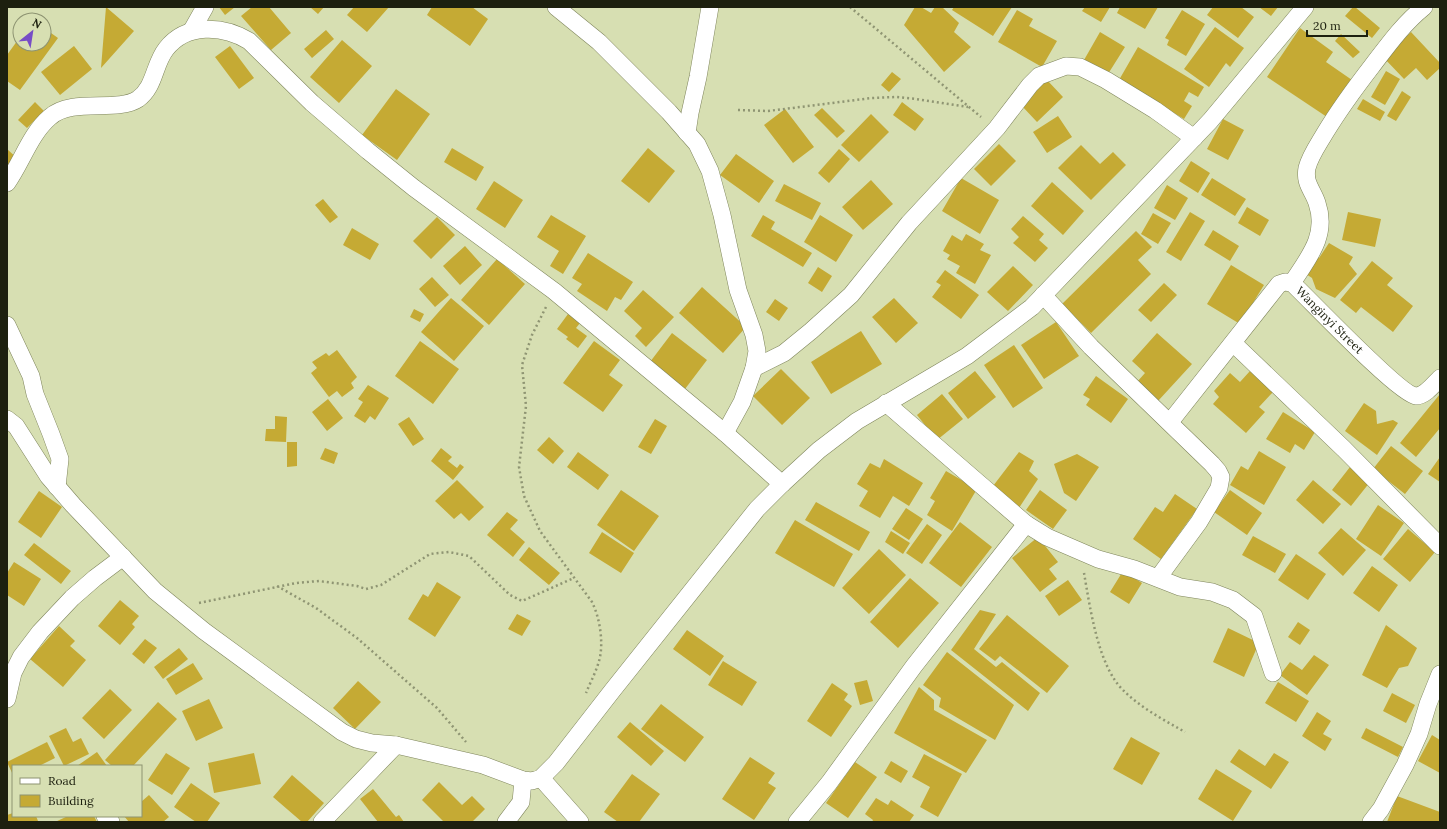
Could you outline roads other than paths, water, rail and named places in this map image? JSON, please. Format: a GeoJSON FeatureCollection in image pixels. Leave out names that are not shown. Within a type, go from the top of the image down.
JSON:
{"type":"FeatureCollection","features":[{"type":"Feature","properties":{"kind":"street"},"geometry":{"type":"LineString","coordinates":[[192,30],[205,7]]}},
{"type":"Feature","properties":{"kind":"street"},"geometry":{"type":"LineString","coordinates":[[556,7],[599,42],[669,112],[697,144],[710,170],[722,215],[738,290],[754,335],[757,351],[754,368],[742,402],[725,433]]}},
{"type":"Feature","properties":{"kind":"street"},"geometry":{"type":"LineString","coordinates":[[687,133],[710,7]]}},
{"type":"Feature","properties":{"kind":"street"},"geometry":{"type":"LineString","coordinates":[[7,419],[16,426],[48,476],[57,487],[155,591],[204,631],[342,732],[356,739],[483,765],[523,780],[532,781],[541,778],[556,763],[757,509],[819,450],[857,421],[967,356],[1032,307],[1194,138],[1305,7]]}},
{"type":"Feature","properties":{"kind":"street"},"geometry":{"type":"LineString","coordinates":[[1292,283],[1316,243],[1321,227],[1317,202],[1307,183],[1307,170],[1310,159],[1334,118],[1366,73],[1394,36],[1424,7]]}},
{"type":"Feature","properties":{"kind":"street"},"geometry":{"type":"LineString","coordinates":[[7,183],[16,171],[38,130],[50,116],[65,109],[84,106],[131,103],[139,98],[149,86],[166,49],[178,38],[192,30],[210,29],[239,35],[249,41],[312,103],[374,156],[414,188],[554,291],[725,433],[782,484]]}},
{"type":"Feature","properties":{"kind":"street"},"geometry":{"type":"LineString","coordinates":[[754,368],[784,353],[811,332],[851,295],[909,223],[998,128],[1030,85],[1039,76],[1066,66],[1080,67],[1106,80],[1155,110],[1194,138]]}},
{"type":"Feature","properties":{"kind":"street","name":"Wanginyi Street"},"geometry":{"type":"LineString","coordinates":[[1170,422],[1280,284],[1285,282],[1292,283],[1386,374],[1409,394],[1416,396],[1420,395],[1440,378]]}},
{"type":"Feature","properties":{"kind":"street"},"geometry":{"type":"LineString","coordinates":[[1044,296],[1091,347],[1212,464],[1221,477],[1220,488],[1199,522],[1158,578]]}},
{"type":"Feature","properties":{"kind":"street"},"geometry":{"type":"LineString","coordinates":[[7,325],[30,376],[35,394],[60,459],[57,487]]}},
{"type":"Feature","properties":{"kind":"street"},"geometry":{"type":"LineString","coordinates":[[1233,343],[1344,449],[1440,546]]}},
{"type":"Feature","properties":{"kind":"street"},"geometry":{"type":"LineString","coordinates":[[886,403],[1026,524],[1047,537],[1098,559],[1158,578],[1180,587],[1212,592],[1233,600],[1254,616],[1273,673]]}},
{"type":"Feature","properties":{"kind":"street"},"geometry":{"type":"LineString","coordinates":[[797,822],[834,776],[914,666],[1026,524]]}},
{"type":"Feature","properties":{"kind":"street"},"geometry":{"type":"LineString","coordinates":[[7,700],[13,673],[21,657],[40,632],[72,598],[94,578],[122,557]]}},
{"type":"Feature","properties":{"kind":"street"},"geometry":{"type":"LineString","coordinates":[[1372,822],[1405,765],[1419,734],[1428,704],[1440,674]]}},
{"type":"Feature","properties":{"kind":"street"},"geometry":{"type":"LineString","coordinates":[[322,822],[396,746]]}},
{"type":"Feature","properties":{"kind":"street"},"geometry":{"type":"LineString","coordinates":[[541,778],[580,822]]}},
{"type":"Feature","properties":{"kind":"street"},"geometry":{"type":"LineString","coordinates":[[506,822],[521,802],[523,780]]}}]}
